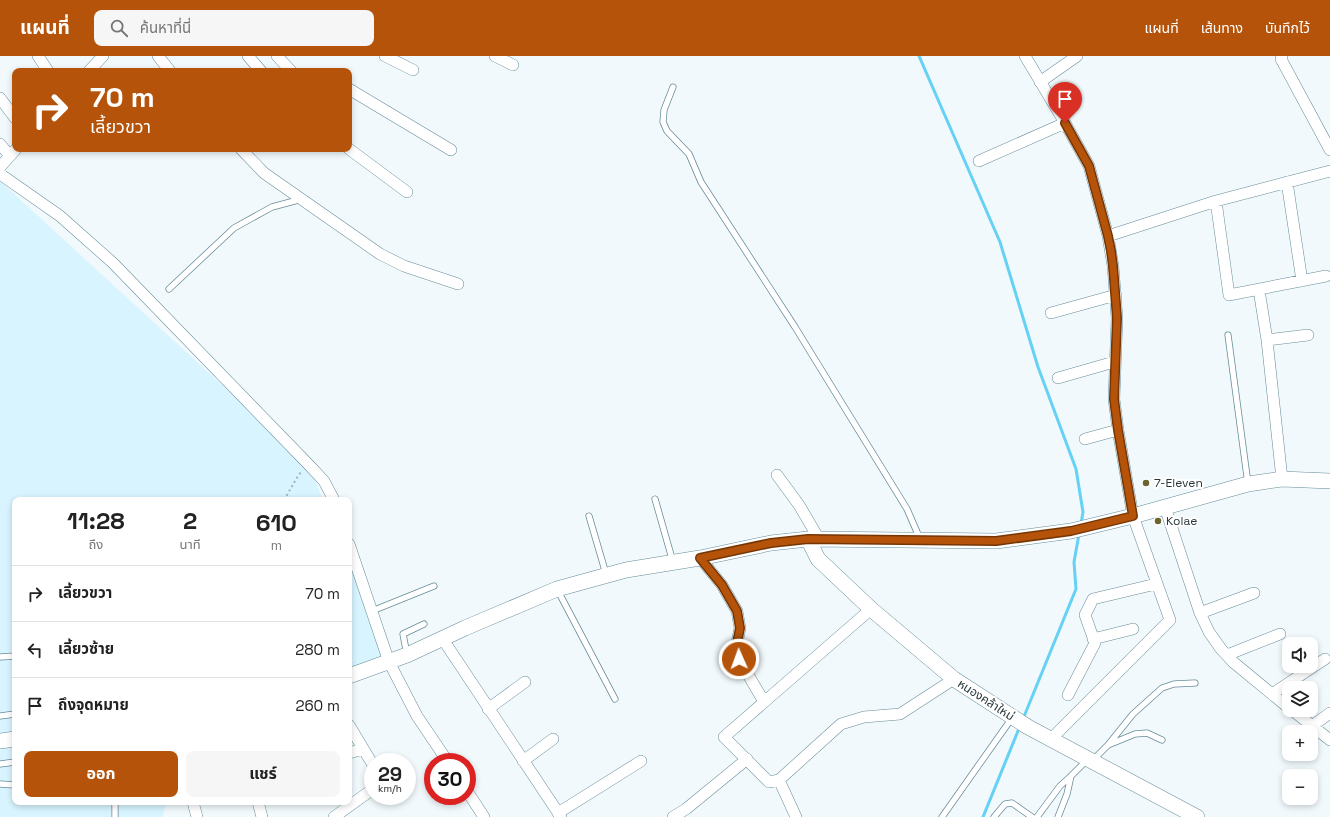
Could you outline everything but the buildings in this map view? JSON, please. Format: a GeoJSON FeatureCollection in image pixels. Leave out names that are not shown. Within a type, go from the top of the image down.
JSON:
{"type":"FeatureCollection","features":[{"type":"Feature","properties":{"kind":"main road"},"geometry":{"type":"LineString","coordinates":[[352,674],[407,655],[442,638],[557,589],[626,570],[700,558],[771,543],[814,539],[996,541],[1071,531],[1133,516],[1248,484],[1282,479],[1330,481]]}},
{"type":"Feature","properties":{"kind":"main road","name":"หนองคล้าใหม่"},"geometry":{"type":"LineString","coordinates":[[814,539],[818,559],[872,609],[954,679],[1028,727],[1197,817]]}},
{"type":"Feature","properties":{"kind":"main road"},"geometry":{"type":"LineString","coordinates":[[0,741],[12,740]]}},
{"type":"Feature","properties":{"kind":"street"},"geometry":{"type":"LineString","coordinates":[[38,56],[46,68]]}},
{"type":"Feature","properties":{"kind":"street"},"geometry":{"type":"LineString","coordinates":[[92,68],[103,56]]}},
{"type":"Feature","properties":{"kind":"street"},"geometry":{"type":"LineString","coordinates":[[158,56],[168,68]]}},
{"type":"Feature","properties":{"kind":"street"},"geometry":{"type":"LineString","coordinates":[[248,56],[258,68]]}},
{"type":"Feature","properties":{"kind":"street"},"geometry":{"type":"LineString","coordinates":[[277,56],[287,68]]}},
{"type":"Feature","properties":{"kind":"street"},"geometry":{"type":"LineString","coordinates":[[385,56],[413,70]]}},
{"type":"Feature","properties":{"kind":"street"},"geometry":{"type":"LineString","coordinates":[[495,56],[512,65]]}},
{"type":"Feature","properties":{"kind":"street"},"geometry":{"type":"LineString","coordinates":[[1025,56],[1089,166],[1108,236],[1116,295],[1117,318],[1114,362],[1114,399],[1118,430],[1133,516],[1170,620],[1051,739]]}},
{"type":"Feature","properties":{"kind":"street"},"geometry":{"type":"LineString","coordinates":[[1040,82],[1077,56]]}},
{"type":"Feature","properties":{"kind":"street"},"geometry":{"type":"LineString","coordinates":[[1282,56],[1282,59],[1330,150]]}},
{"type":"Feature","properties":{"kind":"street"},"geometry":{"type":"LineString","coordinates":[[352,91],[382,107],[451,150]]}},
{"type":"Feature","properties":{"kind":"street"},"geometry":{"type":"LineString","coordinates":[[0,98],[12,114]]}},
{"type":"Feature","properties":{"kind":"street"},"geometry":{"type":"LineString","coordinates":[[979,161],[1065,123]]}},
{"type":"Feature","properties":{"kind":"street"},"geometry":{"type":"LineString","coordinates":[[0,144],[12,151]]}},
{"type":"Feature","properties":{"kind":"street"},"geometry":{"type":"LineString","coordinates":[[352,151],[407,192]]}},
{"type":"Feature","properties":{"kind":"street"},"geometry":{"type":"LineString","coordinates":[[0,167],[13,152]]}},
{"type":"Feature","properties":{"kind":"street"},"geometry":{"type":"LineString","coordinates":[[244,152],[264,173],[380,254],[404,266],[458,284]]}},
{"type":"Feature","properties":{"kind":"street"},"geometry":{"type":"LineString","coordinates":[[1108,236],[1216,201],[1330,171]]}},
{"type":"Feature","properties":{"kind":"street"},"geometry":{"type":"LineString","coordinates":[[0,174],[60,216],[113,263],[309,465],[324,481],[332,497]]}},
{"type":"Feature","properties":{"kind":"street"},"geometry":{"type":"LineString","coordinates":[[1287,182],[1302,281]]}},
{"type":"Feature","properties":{"kind":"street"},"geometry":{"type":"LineString","coordinates":[[1216,201],[1229,295],[1326,276]]}},
{"type":"Feature","properties":{"kind":"street"},"geometry":{"type":"LineString","coordinates":[[1259,290],[1267,340],[1282,479]]}},
{"type":"Feature","properties":{"kind":"street"},"geometry":{"type":"LineString","coordinates":[[1051,313],[1116,295]]}},
{"type":"Feature","properties":{"kind":"street"},"geometry":{"type":"LineString","coordinates":[[1267,340],[1308,335]]}},
{"type":"Feature","properties":{"kind":"street"},"geometry":{"type":"LineString","coordinates":[[1058,378],[1114,362]]}},
{"type":"Feature","properties":{"kind":"street"},"geometry":{"type":"LineString","coordinates":[[1085,439],[1118,430]]}},
{"type":"Feature","properties":{"kind":"street"},"geometry":{"type":"LineString","coordinates":[[777,475],[799,505],[814,539]]}},
{"type":"Feature","properties":{"kind":"street"},"geometry":{"type":"LineString","coordinates":[[1165,507],[1200,613],[1209,632],[1233,662],[1282,702]]}},
{"type":"Feature","properties":{"kind":"street"},"geometry":{"type":"LineString","coordinates":[[352,553],[389,662],[417,716],[442,753]]}},
{"type":"Feature","properties":{"kind":"street"},"geometry":{"type":"LineString","coordinates":[[700,558],[722,585],[737,611],[740,628],[737,643],[739,659],[764,702]]}},
{"type":"Feature","properties":{"kind":"street"},"geometry":{"type":"LineString","coordinates":[[1068,695],[1095,643],[1085,615],[1093,599],[1156,584]]}},
{"type":"Feature","properties":{"kind":"street"},"geometry":{"type":"LineString","coordinates":[[1200,613],[1254,593]]}},
{"type":"Feature","properties":{"kind":"street"},"geometry":{"type":"LineString","coordinates":[[872,609],[724,737],[769,782],[779,780],[841,724],[864,717],[900,714],[954,679]]}},
{"type":"Feature","properties":{"kind":"street"},"geometry":{"type":"LineString","coordinates":[[1093,639],[1133,629]]}},
{"type":"Feature","properties":{"kind":"street"},"geometry":{"type":"LineString","coordinates":[[1226,655],[1280,634]]}},
{"type":"Feature","properties":{"kind":"street"},"geometry":{"type":"LineString","coordinates":[[442,638],[559,815],[640,761]]}},
{"type":"Feature","properties":{"kind":"street"},"geometry":{"type":"LineString","coordinates":[[1272,694],[1325,659]]}},
{"type":"Feature","properties":{"kind":"street"},"geometry":{"type":"LineString","coordinates":[[488,709],[525,682]]}},
{"type":"Feature","properties":{"kind":"street"},"geometry":{"type":"LineString","coordinates":[[1313,725],[1330,713]]}},
{"type":"Feature","properties":{"kind":"street"},"geometry":{"type":"LineString","coordinates":[[1301,717],[1311,725]]}},
{"type":"Feature","properties":{"kind":"street"},"geometry":{"type":"LineString","coordinates":[[352,730],[366,753]]}},
{"type":"Feature","properties":{"kind":"street"},"geometry":{"type":"LineString","coordinates":[[1318,731],[1330,740]]}},
{"type":"Feature","properties":{"kind":"street"},"geometry":{"type":"LineString","coordinates":[[523,761],[553,739]]}},
{"type":"Feature","properties":{"kind":"street"},"geometry":{"type":"LineString","coordinates":[[352,752],[363,749]]}},
{"type":"Feature","properties":{"kind":"street"},"geometry":{"type":"LineString","coordinates":[[673,817],[688,807],[747,759]]}},
{"type":"Feature","properties":{"kind":"street"},"geometry":{"type":"LineString","coordinates":[[779,780],[796,817]]}},
{"type":"Feature","properties":{"kind":"street"},"geometry":{"type":"LineString","coordinates":[[352,804],[364,795]]}},
{"type":"Feature","properties":{"kind":"street"},"geometry":{"type":"LineString","coordinates":[[194,805],[197,817]]}},
{"type":"Feature","properties":{"kind":"street"},"geometry":{"type":"LineString","coordinates":[[259,805],[262,817]]}},
{"type":"Feature","properties":{"kind":"street"},"geometry":{"type":"LineString","coordinates":[[334,817],[351,805]]}},
{"type":"Feature","properties":{"kind":"street"},"geometry":{"type":"LineString","coordinates":[[476,805],[484,817]]}},
{"type":"Feature","properties":{"kind":"street"},"geometry":{"type":"LineString","coordinates":[[688,807],[695,817]]}},
{"type":"Feature","properties":{"kind":"lane"},"geometry":{"type":"LineString","coordinates":[[673,87],[664,110],[663,122],[667,131],[689,154],[701,182],[795,327],[908,509],[921,540]]}},
{"type":"Feature","properties":{"kind":"lane"},"geometry":{"type":"LineString","coordinates":[[169,289],[234,228],[272,207],[302,199]]}},
{"type":"Feature","properties":{"kind":"lane"},"geometry":{"type":"LineString","coordinates":[[1228,335],[1248,484]]}},
{"type":"Feature","properties":{"kind":"lane"},"geometry":{"type":"LineString","coordinates":[[655,499],[673,563]]}},
{"type":"Feature","properties":{"kind":"lane"},"geometry":{"type":"LineString","coordinates":[[589,516],[606,575]]}},
{"type":"Feature","properties":{"kind":"lane"},"geometry":{"type":"LineString","coordinates":[[372,612],[434,586]]}},
{"type":"Feature","properties":{"kind":"lane"},"geometry":{"type":"LineString","coordinates":[[557,589],[615,699]]}},
{"type":"Feature","properties":{"kind":"lane"},"geometry":{"type":"LineString","coordinates":[[407,655],[403,634],[424,624]]}},
{"type":"Feature","properties":{"kind":"lane"},"geometry":{"type":"LineString","coordinates":[[0,657],[12,656]]}},
{"type":"Feature","properties":{"kind":"lane"},"geometry":{"type":"LineString","coordinates":[[1037,817],[1060,786],[1108,745],[1133,714],[1162,688],[1174,684],[1195,683]]}},
{"type":"Feature","properties":{"kind":"lane"},"geometry":{"type":"LineString","coordinates":[[0,716],[12,714]]}},
{"type":"Feature","properties":{"kind":"lane"},"geometry":{"type":"LineString","coordinates":[[942,817],[1014,718]]}},
{"type":"Feature","properties":{"kind":"lane"},"geometry":{"type":"LineString","coordinates":[[1108,745],[1135,734],[1147,733],[1162,740]]}},
{"type":"Feature","properties":{"kind":"lane"},"geometry":{"type":"LineString","coordinates":[[0,764],[12,762]]}},
{"type":"Feature","properties":{"kind":"lane"},"geometry":{"type":"LineString","coordinates":[[1058,817],[1072,776]]}},
{"type":"Feature","properties":{"kind":"lane"},"geometry":{"type":"LineString","coordinates":[[0,784],[12,785]]}},
{"type":"Feature","properties":{"kind":"lane"},"geometry":{"type":"LineString","coordinates":[[994,817],[1005,804],[1012,802],[1032,817]]}},
{"type":"Feature","properties":{"kind":"lane"},"geometry":{"type":"LineString","coordinates":[[115,805],[115,817]]}},
{"type":"Feature","properties":{"kind":"path"},"geometry":{"type":"LineString","coordinates":[[286,497],[298,476],[309,465]]}},
{"type":"Feature","properties":{"kind":"shaded area"},"geometry":{"type":"Polygon","coordinates":[[[0,181],[309,465],[322,497],[12,497],[12,805],[166,805],[162,817],[0,817],[0,181]]]}},
{"type":"Feature","properties":{"kind":"shaded area"},"geometry":{"type":"Polygon","coordinates":[[[352,570],[389,662],[352,672],[352,570]]]}},
{"type":"Feature","properties":{"kind":"waterway"},"geometry":{"type":"LineString","coordinates":[[919,56],[1000,242],[1038,367],[1076,469],[1083,512],[1081,524]]}},
{"type":"Feature","properties":{"kind":"waterway"},"geometry":{"type":"LineString","coordinates":[[1023,719],[1076,589],[1074,562],[1079,534]]}},
{"type":"Feature","properties":{"kind":"waterway"},"geometry":{"type":"LineString","coordinates":[[983,817],[1020,726]]}},
{"type":"Feature","properties":{"kind":"place","name":"7-Eleven"},"geometry":{"type":"Point","coordinates":[1146,483]}},
{"type":"Feature","properties":{"kind":"place","name":"Kolae"},"geometry":{"type":"Point","coordinates":[1158,521]}},
{"type":"Feature","properties":{"kind":"route"},"geometry":{"type":"LineString","coordinates":[[739,659],[737,643],[740,628],[737,611],[722,585],[700,558],[771,543],[808,539],[996,541],[1071,531],[1133,516],[1114,399],[1114,362],[1117,318],[1111,251],[1089,166],[1065,123]]}}]}
